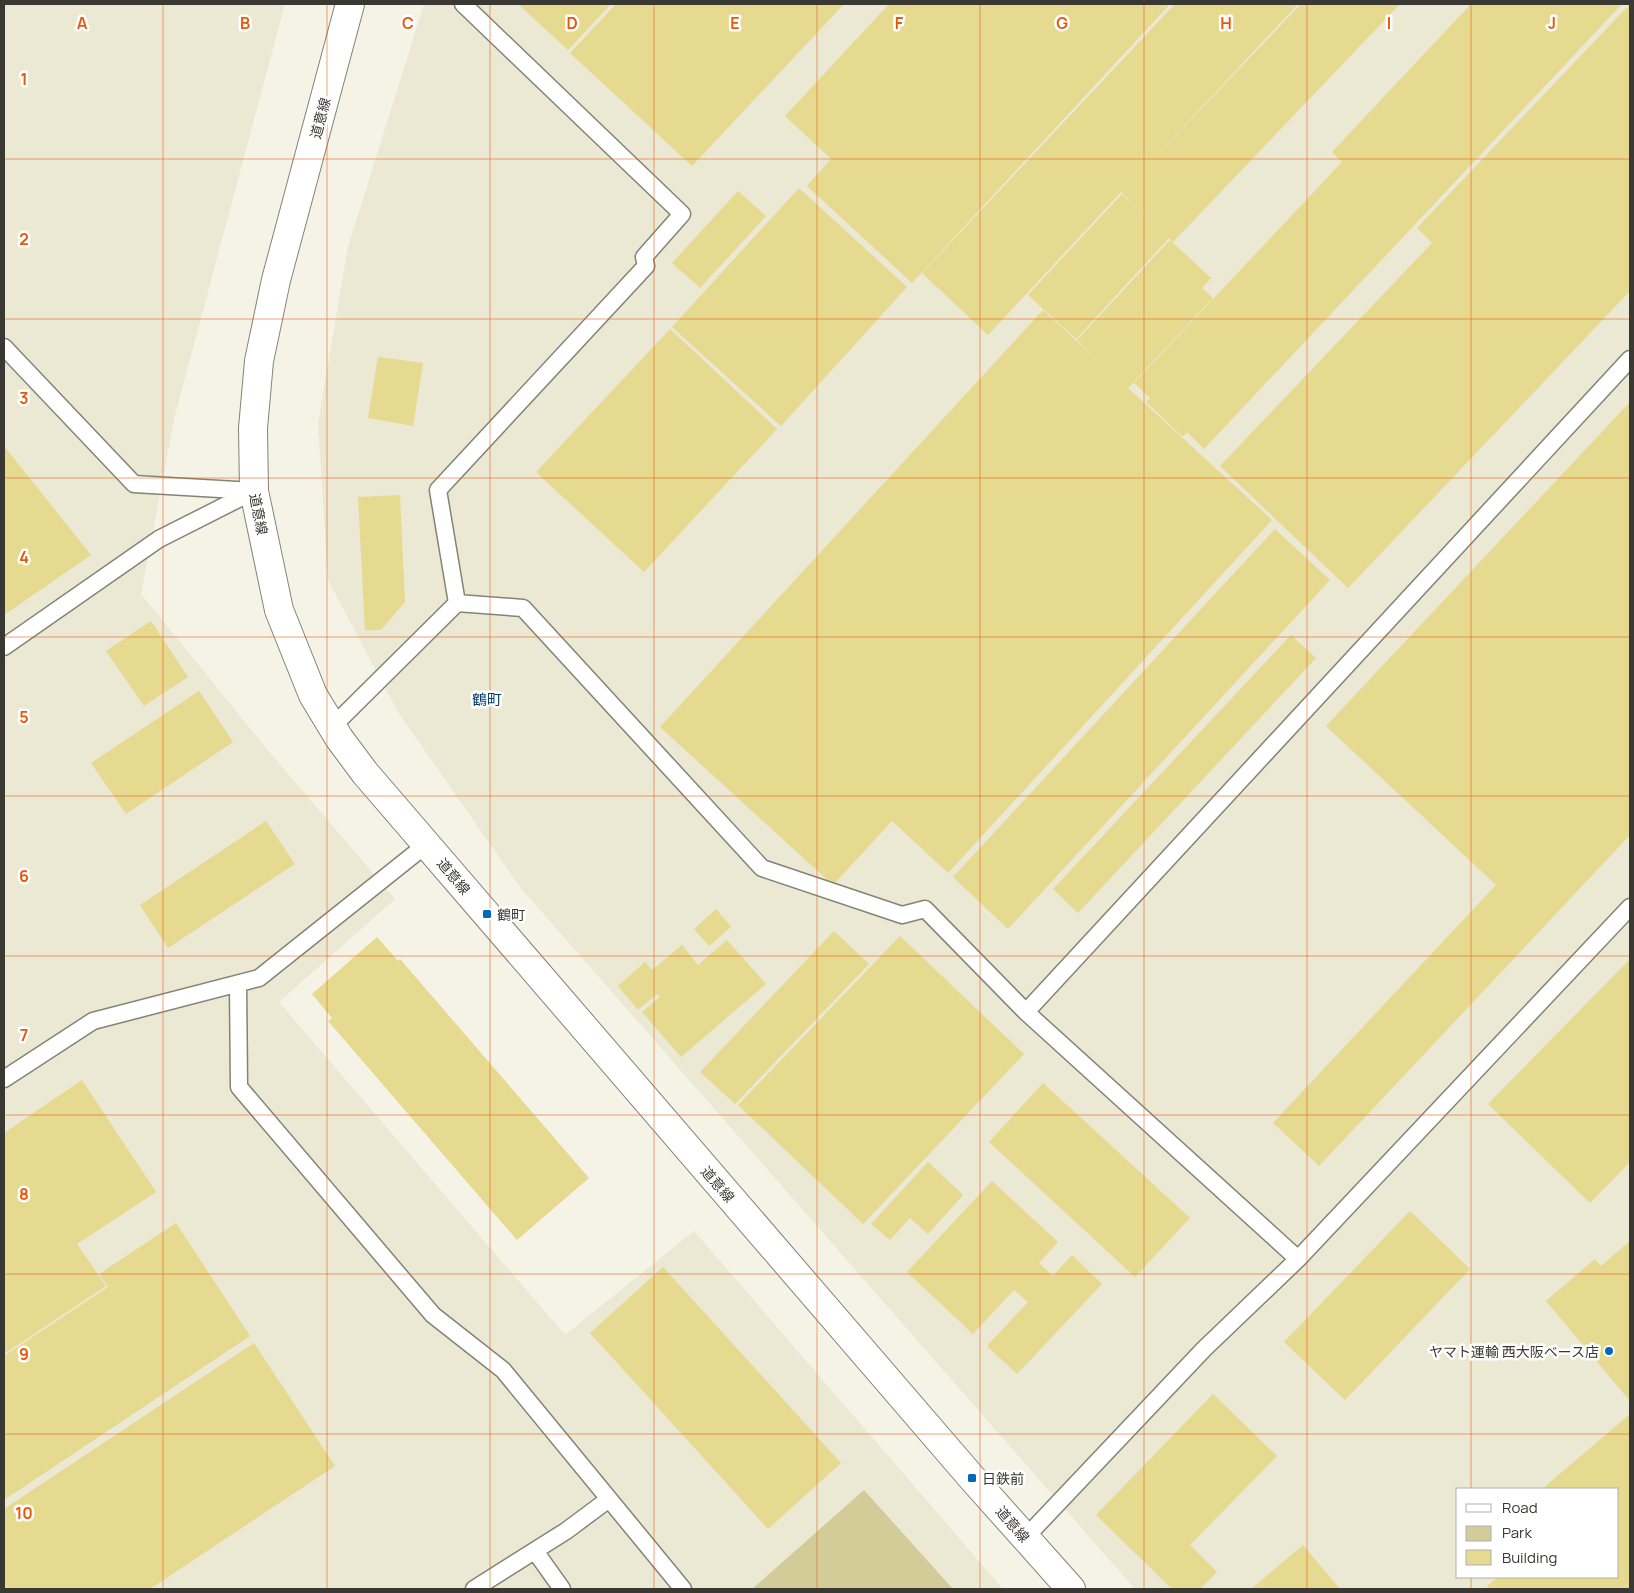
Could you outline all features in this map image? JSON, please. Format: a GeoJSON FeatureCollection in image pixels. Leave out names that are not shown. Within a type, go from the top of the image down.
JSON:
{"type":"FeatureCollection","features":[{"type":"Feature","properties":{"kind":"street","name":"道意線"},"geometry":{"type":"LineString","coordinates":[[350,4],[276,280],[258,361],[253,428],[254,491],[279,610],[313,696],[332,728],[365,773],[1071,1589]]}},
{"type":"Feature","properties":{"kind":"lane"},"geometry":{"type":"LineString","coordinates":[[457,603],[438,490],[646,266],[644,257],[682,214],[463,4]]}},
{"type":"Feature","properties":{"kind":"lane"},"geometry":{"type":"LineString","coordinates":[[4,348],[134,484],[254,491]]}},
{"type":"Feature","properties":{"kind":"lane"},"geometry":{"type":"LineString","coordinates":[[1026,1012],[1630,359]]}},
{"type":"Feature","properties":{"kind":"lane"},"geometry":{"type":"LineString","coordinates":[[4,647],[159,539],[254,491]]}},
{"type":"Feature","properties":{"kind":"lane"},"geometry":{"type":"LineString","coordinates":[[332,728],[457,603],[523,608],[762,868],[902,914],[925,909],[1026,1012],[1298,1259]]}},
{"type":"Feature","properties":{"kind":"lane"},"geometry":{"type":"LineString","coordinates":[[4,1079],[93,1021],[259,978],[427,844]]}},
{"type":"Feature","properties":{"kind":"lane"},"geometry":{"type":"LineString","coordinates":[[1025,1538],[1204,1349],[1298,1259],[1630,906]]}},
{"type":"Feature","properties":{"kind":"lane"},"geometry":{"type":"LineString","coordinates":[[238,984],[239,1087],[433,1315],[503,1370],[683,1589]]}},
{"type":"Feature","properties":{"kind":"lane"},"geometry":{"type":"LineString","coordinates":[[474,1589],[566,1531],[609,1500]]}},
{"type":"Feature","properties":{"kind":"lane"},"geometry":{"type":"LineString","coordinates":[[535,1551],[562,1589]]}},
{"type":"Feature","properties":{"kind":"shaded area"},"geometry":{"type":"Polygon","coordinates":[[[4,4],[285,4],[175,415],[141,594],[261,742],[395,899],[279,1002],[565,1335],[694,1231],[1003,1589],[4,1589],[4,4]]]}},
{"type":"Feature","properties":{"kind":"shaded area"},"geometry":{"type":"Polygon","coordinates":[[[424,4],[1630,4],[1630,1589],[1135,1589],[520,887],[398,712],[328,580],[318,423],[348,247],[424,4]]]}},
{"type":"Feature","properties":{"kind":"green space"},"geometry":{"type":"Polygon","coordinates":[[[864,1490],[953,1589],[752,1589],[864,1490]]]}},
{"type":"Feature","properties":{"kind":"building"},"geometry":{"type":"Polygon","coordinates":[[[518,4],[611,4],[568,50],[518,4]]]}},
{"type":"Feature","properties":{"kind":"building"},"geometry":{"type":"Polygon","coordinates":[[[616,4],[844,4],[692,166],[570,53],[616,4]]]}},
{"type":"Feature","properties":{"kind":"building"},"geometry":{"type":"Polygon","coordinates":[[[889,4],[1170,4],[912,283],[807,186],[831,159],[785,116],[889,4]]]}},
{"type":"Feature","properties":{"kind":"building"},"geometry":{"type":"Polygon","coordinates":[[[1175,4],[1298,4],[1144,169],[1301,4],[1400,4],[1173,242],[1169,238],[1076,339],[1028,295],[1122,194],[1148,218],[1121,192],[988,335],[922,273],[1175,4]]]}},
{"type":"Feature","properties":{"kind":"building"},"geometry":{"type":"Polygon","coordinates":[[[1471,4],[1622,4],[1204,449],[1187,432],[1183,437],[1146,402],[1150,398],[1134,383],[1342,162],[1332,152],[1471,4]]]}},
{"type":"Feature","properties":{"kind":"building"},"geometry":{"type":"Polygon","coordinates":[[[1630,4],[1630,291],[1348,588],[1220,466],[1432,243],[1417,228],[1630,4]]]}},
{"type":"Feature","properties":{"kind":"building"},"geometry":{"type":"Polygon","coordinates":[[[799,188],[907,287],[781,426],[672,327],[799,188]]]}},
{"type":"Feature","properties":{"kind":"building"},"geometry":{"type":"Polygon","coordinates":[[[738,191],[766,216],[700,288],[672,263],[738,191]]]}},
{"type":"Feature","properties":{"kind":"building"},"geometry":{"type":"Polygon","coordinates":[[[1170,240],[1211,278],[1202,288],[1213,298],[1128,388],[1272,520],[948,873],[892,821],[833,885],[660,727],[1043,310],[1107,369],[1077,340],[1170,240]]]}},
{"type":"Feature","properties":{"kind":"building"},"geometry":{"type":"Polygon","coordinates":[[[670,329],[777,429],[644,572],[536,472],[670,329]]]}},
{"type":"Feature","properties":{"kind":"building"},"geometry":{"type":"Polygon","coordinates":[[[378,357],[423,363],[413,426],[368,418],[378,357]]]}},
{"type":"Feature","properties":{"kind":"building"},"geometry":{"type":"Polygon","coordinates":[[[1630,402],[1630,835],[1319,1166],[1273,1123],[1496,885],[1326,726],[1630,402]]]}},
{"type":"Feature","properties":{"kind":"building"},"geometry":{"type":"Polygon","coordinates":[[[4,446],[91,555],[4,615],[4,446]]]}},
{"type":"Feature","properties":{"kind":"building"},"geometry":{"type":"Polygon","coordinates":[[[400,495],[405,602],[381,630],[365,630],[358,497],[400,495]]]}},
{"type":"Feature","properties":{"kind":"building"},"geometry":{"type":"Polygon","coordinates":[[[1275,529],[1330,580],[1008,929],[953,877],[1275,529]]]}},
{"type":"Feature","properties":{"kind":"building"},"geometry":{"type":"Polygon","coordinates":[[[151,621],[188,677],[144,706],[106,651],[151,621]]]}},
{"type":"Feature","properties":{"kind":"building"},"geometry":{"type":"Polygon","coordinates":[[[1291,635],[1316,658],[1078,913],[1053,889],[1291,635]]]}},
{"type":"Feature","properties":{"kind":"building"},"geometry":{"type":"Polygon","coordinates":[[[199,691],[233,742],[126,814],[91,763],[199,691]]]}},
{"type":"Feature","properties":{"kind":"building"},"geometry":{"type":"Polygon","coordinates":[[[266,821],[295,864],[168,948],[140,905],[266,821]]]}},
{"type":"Feature","properties":{"kind":"building"},"geometry":{"type":"Polygon","coordinates":[[[716,909],[731,927],[709,946],[694,929],[716,909]]]}},
{"type":"Feature","properties":{"kind":"building"},"geometry":{"type":"Polygon","coordinates":[[[834,931],[869,964],[735,1104],[700,1072],[834,931]]]}},
{"type":"Feature","properties":{"kind":"building"},"geometry":{"type":"Polygon","coordinates":[[[900,936],[1024,1054],[863,1224],[738,1105],[900,936]]]}},
{"type":"Feature","properties":{"kind":"building"},"geometry":{"type":"Polygon","coordinates":[[[377,937],[398,961],[400,959],[589,1178],[517,1240],[328,1021],[332,1018],[312,994],[377,937]]]}},
{"type":"Feature","properties":{"kind":"building"},"geometry":{"type":"Polygon","coordinates":[[[727,940],[766,984],[681,1057],[642,1012],[660,997],[657,994],[638,1010],[618,986],[645,962],[652,970],[682,945],[698,965],[727,940]]]}},
{"type":"Feature","properties":{"kind":"building"},"geometry":{"type":"Polygon","coordinates":[[[1630,959],[1630,1162],[1590,1203],[1488,1104],[1630,959]]]}},
{"type":"Feature","properties":{"kind":"building"},"geometry":{"type":"Polygon","coordinates":[[[82,1080],[156,1192],[77,1244],[106,1286],[4,1354],[4,1133],[82,1080]]]}},
{"type":"Feature","properties":{"kind":"building"},"geometry":{"type":"Polygon","coordinates":[[[1043,1083],[1190,1218],[1135,1277],[989,1142],[1043,1083]]]}},
{"type":"Feature","properties":{"kind":"building"},"geometry":{"type":"Polygon","coordinates":[[[928,1162],[963,1195],[928,1234],[910,1218],[890,1240],[871,1224],[928,1162]]]}},
{"type":"Feature","properties":{"kind":"building"},"geometry":{"type":"Polygon","coordinates":[[[992,1181],[1058,1242],[1039,1263],[1053,1276],[1072,1255],[1102,1284],[1017,1374],[987,1346],[1028,1302],[1014,1290],[973,1334],[907,1272],[992,1181]]]}},
{"type":"Feature","properties":{"kind":"building"},"geometry":{"type":"Polygon","coordinates":[[[1410,1211],[1470,1269],[1345,1400],[1284,1342],[1410,1211]]]}},
{"type":"Feature","properties":{"kind":"building"},"geometry":{"type":"Polygon","coordinates":[[[176,1223],[250,1336],[4,1500],[4,1356],[108,1287],[99,1274],[176,1223]]]}},
{"type":"Feature","properties":{"kind":"building","name":"ヤマト運輸 西大阪ベース店"},"geometry":{"type":"Polygon","coordinates":[[[1630,1241],[1630,1401],[1546,1301],[1595,1259],[1601,1266],[1630,1241]]]}},
{"type":"Feature","properties":{"kind":"building"},"geometry":{"type":"Polygon","coordinates":[[[663,1267],[841,1463],[768,1529],[590,1333],[663,1267]]]}},
{"type":"Feature","properties":{"kind":"building"},"geometry":{"type":"Polygon","coordinates":[[[254,1343],[335,1466],[150,1589],[4,1589],[4,1509],[254,1343]]]}},
{"type":"Feature","properties":{"kind":"building"},"geometry":{"type":"Polygon","coordinates":[[[1213,1394],[1277,1456],[1190,1545],[1217,1572],[1200,1589],[1172,1589],[1096,1515],[1213,1394]]]}},
{"type":"Feature","properties":{"kind":"building"},"geometry":{"type":"Polygon","coordinates":[[[1630,1414],[1630,1589],[1490,1589],[1487,1586],[1497,1578],[1619,1578],[1619,1488],[1543,1488],[1630,1414]]]}},
{"type":"Feature","properties":{"kind":"building"},"geometry":{"type":"Polygon","coordinates":[[[1303,1545],[1340,1589],[1251,1589],[1303,1545]]]}},
{"type":"Feature","properties":{"kind":"place","name":"鶴町"},"geometry":{"type":"Point","coordinates":[487,914]}},
{"type":"Feature","properties":{"kind":"place","name":"ヤマト運輸 西大阪ベース店"},"geometry":{"type":"Point","coordinates":[1609,1351]}},
{"type":"Feature","properties":{"kind":"place","name":"日鉄前"},"geometry":{"type":"Point","coordinates":[972,1478]}},
{"type":"Feature","properties":{"kind":"district","name":"鶴町"},"geometry":{"type":"Point","coordinates":[487,699]}}]}
